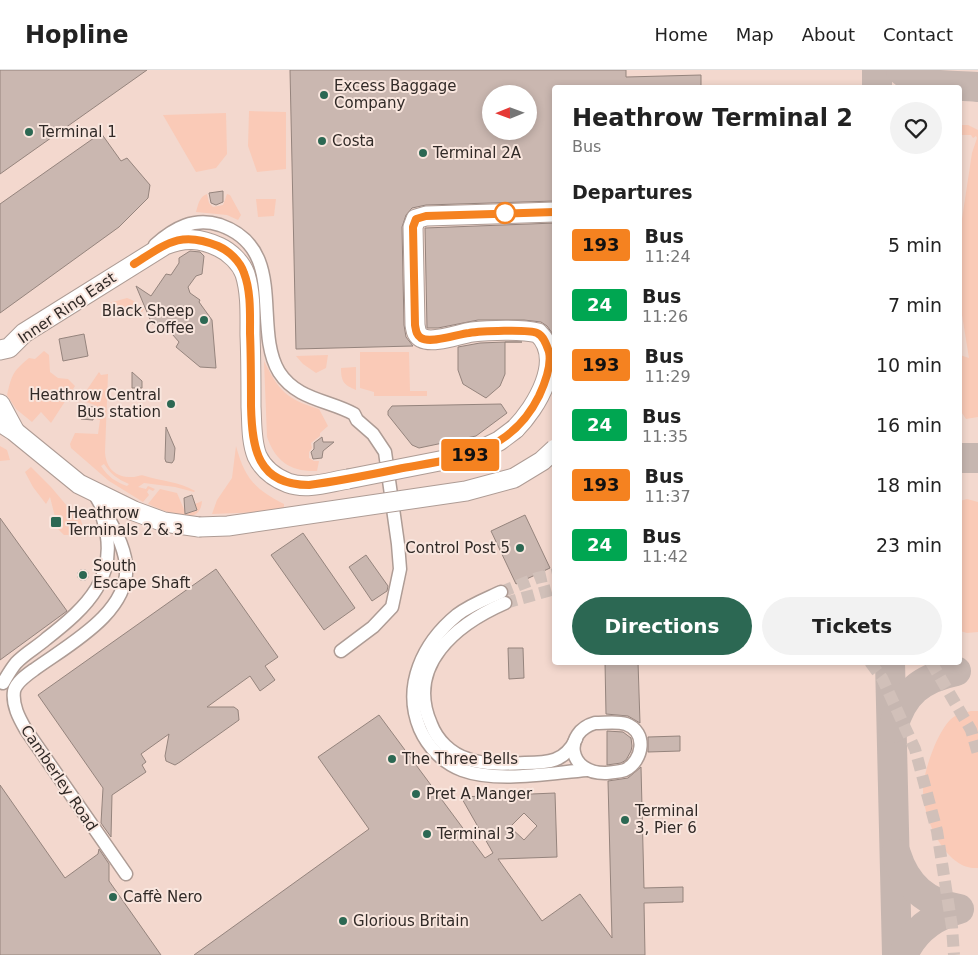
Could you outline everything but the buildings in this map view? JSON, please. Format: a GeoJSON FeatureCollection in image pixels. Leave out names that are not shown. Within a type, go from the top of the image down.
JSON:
{"type":"FeatureCollection","features":[{"type":"Feature","properties":{"kind":"street","name":"Inner Ring East"},"geometry":{"type":"LineString","coordinates":[[3,353],[24,333],[165,245],[189,238],[200,240],[222,248],[238,262],[244,272],[250,322],[252,427],[257,456],[276,478],[289,483],[309,485],[470,455],[499,441],[527,418],[543,389],[550,365],[549,356],[542,336],[533,332],[471,332],[436,339],[419,337],[415,325],[414,223],[416,219],[426,216],[552,212]]}},
{"type":"Feature","properties":{"kind":"street"},"geometry":{"type":"LineString","coordinates":[[134,264],[167,234],[186,224],[213,223],[239,235],[254,252],[265,278],[271,352],[280,374],[302,394],[354,414],[357,420],[379,441],[385,452],[400,568],[392,607],[373,627],[341,651]]}},
{"type":"Feature","properties":{"kind":"street"},"geometry":{"type":"LineString","coordinates":[[0,404],[7,426],[79,484],[134,511],[164,522],[199,527],[228,526],[466,491],[514,478],[542,461],[552,452]]}},
{"type":"Feature","properties":{"kind":"street"},"geometry":{"type":"LineString","coordinates":[[3,682],[17,662],[73,618],[94,595],[105,573],[107,540],[104,523],[93,491]]}},
{"type":"Feature","properties":{"kind":"street","name":"Camberley Road"},"geometry":{"type":"LineString","coordinates":[[93,491],[122,548],[126,565],[125,580],[108,614],[95,626],[24,678],[15,689],[14,703],[18,716],[26,730],[126,874]]}},
{"type":"Feature","properties":{"kind":"street"},"geometry":{"type":"LineString","coordinates":[[576,739],[574,749],[580,765],[595,773],[626,769],[633,763],[641,747],[640,737],[634,729],[626,724],[595,723],[587,725],[576,739],[571,750],[560,758],[536,763],[496,764],[466,759],[452,751],[440,740],[433,730],[427,716],[424,701],[425,688],[433,661],[450,637],[503,598],[483,600],[459,614],[442,629],[422,656],[413,686],[416,719],[431,747],[445,761],[475,773],[496,775],[536,775],[587,770]]}},
{"type":"Feature","properties":{"kind":"shaded area"},"geometry":{"type":"Polygon","coordinates":[[[0,70],[978,70],[978,955],[0,955],[0,70]]]}},
{"type":"Feature","properties":{"kind":"shaded area"},"geometry":{"type":"Polygon","coordinates":[[[249,111],[286,112],[286,169],[257,172],[248,146],[249,111]]]}},
{"type":"Feature","properties":{"kind":"shaded area"},"geometry":{"type":"Polygon","coordinates":[[[226,113],[227,154],[216,168],[196,172],[163,115],[226,113]]]}},
{"type":"Feature","properties":{"kind":"shaded area"},"geometry":{"type":"Polygon","coordinates":[[[962,125],[968,125],[978,130],[978,417],[966,419],[962,413],[962,356],[969,358],[962,315],[962,219],[972,153],[977,138],[976,136],[973,138],[971,135],[962,135],[962,125]]]}},
{"type":"Feature","properties":{"kind":"shaded area"},"geometry":{"type":"Polygon","coordinates":[[[207,194],[209,203],[213,207],[223,205],[227,194],[230,195],[241,215],[238,220],[227,215],[196,212],[201,199],[207,194]]]}},
{"type":"Feature","properties":{"kind":"shaded area"},"geometry":{"type":"Polygon","coordinates":[[[256,199],[276,199],[274,216],[258,217],[256,199]]]}},
{"type":"Feature","properties":{"kind":"shaded area"},"geometry":{"type":"Polygon","coordinates":[[[127,298],[144,309],[142,312],[118,306],[117,311],[107,307],[109,303],[127,298]]]}},
{"type":"Feature","properties":{"kind":"shaded area"},"geometry":{"type":"Polygon","coordinates":[[[44,351],[49,355],[50,372],[58,378],[68,379],[75,386],[51,423],[41,412],[32,422],[16,409],[7,395],[12,378],[19,367],[29,358],[35,359],[44,351]]]}},
{"type":"Feature","properties":{"kind":"shaded area"},"geometry":{"type":"Polygon","coordinates":[[[360,352],[409,352],[410,391],[427,391],[427,396],[374,396],[374,392],[360,388],[360,352]]]}},
{"type":"Feature","properties":{"kind":"shaded area"},"geometry":{"type":"Polygon","coordinates":[[[328,355],[326,368],[316,373],[303,364],[296,356],[328,355]]]}},
{"type":"Feature","properties":{"kind":"shaded area"},"geometry":{"type":"Polygon","coordinates":[[[264,361],[279,387],[299,402],[319,409],[328,426],[311,443],[312,448],[309,452],[309,458],[319,461],[317,471],[299,470],[286,464],[271,446],[267,437],[264,361]]]}},
{"type":"Feature","properties":{"kind":"shaded area"},"geometry":{"type":"Polygon","coordinates":[[[356,367],[356,390],[344,382],[341,368],[356,367]]]}},
{"type":"Feature","properties":{"kind":"shaded area"},"geometry":{"type":"Polygon","coordinates":[[[99,372],[101,375],[108,374],[105,452],[110,468],[122,476],[134,477],[144,475],[195,491],[144,483],[138,487],[146,489],[148,486],[155,489],[153,491],[149,489],[147,492],[149,495],[143,502],[109,481],[71,448],[70,444],[75,433],[98,434],[100,420],[96,419],[97,406],[80,400],[99,372]],[[104,464],[101,466],[109,476],[127,486],[129,484],[118,478],[104,464]]]}},
{"type":"Feature","properties":{"kind":"shaded area"},"geometry":{"type":"Polygon","coordinates":[[[0,446],[7,450],[10,460],[0,461],[0,446]]]}},
{"type":"Feature","properties":{"kind":"shaded area"},"geometry":{"type":"Polygon","coordinates":[[[236,446],[243,467],[252,482],[258,488],[284,504],[284,511],[212,514],[217,500],[232,478],[236,446]]]}},
{"type":"Feature","properties":{"kind":"shaded area"},"geometry":{"type":"Polygon","coordinates":[[[31,467],[67,506],[79,515],[85,532],[82,535],[64,535],[58,529],[50,497],[46,504],[33,487],[25,472],[31,467]]]}},
{"type":"Feature","properties":{"kind":"shaded area"},"geometry":{"type":"Polygon","coordinates":[[[160,489],[177,493],[186,514],[195,511],[197,509],[195,504],[202,501],[200,510],[195,515],[180,516],[148,504],[160,489]]]}},
{"type":"Feature","properties":{"kind":"shaded area"},"geometry":{"type":"Polygon","coordinates":[[[967,499],[978,502],[978,632],[967,633],[962,632],[962,500],[967,499]]]}},
{"type":"Feature","properties":{"kind":"shaded area"},"geometry":{"type":"Polygon","coordinates":[[[971,711],[978,711],[978,868],[966,867],[956,861],[938,841],[927,815],[923,791],[925,774],[940,734],[952,718],[971,711]]]}},
{"type":"Feature","properties":{"kind":"taxiway"},"geometry":{"type":"LineString","coordinates":[[877,70],[877,85]]}},
{"type":"Feature","properties":{"kind":"taxiway"},"geometry":{"type":"LineString","coordinates":[[901,70],[919,81],[938,85]]}},
{"type":"Feature","properties":{"kind":"taxiway"},"geometry":{"type":"LineString","coordinates":[[962,86],[978,87]]}},
{"type":"Feature","properties":{"kind":"taxiway"},"geometry":{"type":"LineString","coordinates":[[962,458],[978,458]]}},
{"type":"Feature","properties":{"kind":"taxiway"},"geometry":{"type":"LineString","coordinates":[[890,665],[897,955]]}},
{"type":"Feature","properties":{"kind":"taxiway"},"geometry":{"type":"LineString","coordinates":[[893,728],[902,705],[915,689],[933,678],[956,671]]}},
{"type":"Feature","properties":{"kind":"taxiway"},"geometry":{"type":"LineString","coordinates":[[896,854],[905,875],[919,891],[937,902],[959,909],[925,925],[907,946],[903,955]]}},
{"type":"Feature","properties":{"kind":"tunnel"},"geometry":{"type":"LineString","coordinates":[[501,592],[537,578],[552,575]]}},
{"type":"Feature","properties":{"kind":"tunnel"},"geometry":{"type":"LineString","coordinates":[[505,603],[552,590]]}},
{"type":"Feature","properties":{"kind":"tunnel"},"geometry":{"type":"LineString","coordinates":[[872,665],[882,678],[915,749],[937,831],[952,927],[954,955]]}},
{"type":"Feature","properties":{"kind":"tunnel"},"geometry":{"type":"LineString","coordinates":[[933,665],[971,730],[978,754]]}},
{"type":"Feature","properties":{"kind":"bus line","name":"193"},"geometry":{"type":"LineString","coordinates":[[134,264],[165,245],[189,238],[222,248],[238,262],[244,272],[249,300],[252,427],[257,456],[263,466],[276,478],[298,485],[309,485],[470,455],[499,441],[527,418],[543,389],[550,365],[548,350],[542,336],[538,333],[524,331],[471,332],[436,339],[419,337],[415,325],[413,227],[416,219],[426,216],[552,212]]}},
{"type":"Feature","properties":{"kind":"place","name":"Excess Baggage Company"},"geometry":{"type":"Point","coordinates":[324,95]}},
{"type":"Feature","properties":{"kind":"place","name":"Terminal 1"},"geometry":{"type":"Point","coordinates":[29,132]}},
{"type":"Feature","properties":{"kind":"place","name":"Costa"},"geometry":{"type":"Point","coordinates":[322,141]}},
{"type":"Feature","properties":{"kind":"place","name":"Terminal 2A"},"geometry":{"type":"Point","coordinates":[423,153]}},
{"type":"Feature","properties":{"kind":"place","name":"Black Sheep Coffee"},"geometry":{"type":"Point","coordinates":[204,320]}},
{"type":"Feature","properties":{"kind":"place","name":"Heathrow Central Bus station"},"geometry":{"type":"Point","coordinates":[171,404]}},
{"type":"Feature","properties":{"kind":"place","name":"Heathrow Terminals 2 & 3"},"geometry":{"type":"Point","coordinates":[56,522]}},
{"type":"Feature","properties":{"kind":"place","name":"Control Post 5"},"geometry":{"type":"Point","coordinates":[520,548]}},
{"type":"Feature","properties":{"kind":"place","name":"South Escape Shaft"},"geometry":{"type":"Point","coordinates":[83,575]}},
{"type":"Feature","properties":{"kind":"place","name":"The Three Bells"},"geometry":{"type":"Point","coordinates":[392,759]}},
{"type":"Feature","properties":{"kind":"place","name":"Pret A Manger"},"geometry":{"type":"Point","coordinates":[416,794]}},
{"type":"Feature","properties":{"kind":"place","name":"Terminal 3, Pier 6"},"geometry":{"type":"Point","coordinates":[625,820]}},
{"type":"Feature","properties":{"kind":"place","name":"Terminal 3"},"geometry":{"type":"Point","coordinates":[427,834]}},
{"type":"Feature","properties":{"kind":"place","name":"Caffè Nero"},"geometry":{"type":"Point","coordinates":[113,897]}},
{"type":"Feature","properties":{"kind":"place","name":"Glorious Britain"},"geometry":{"type":"Point","coordinates":[343,921]}}]}
